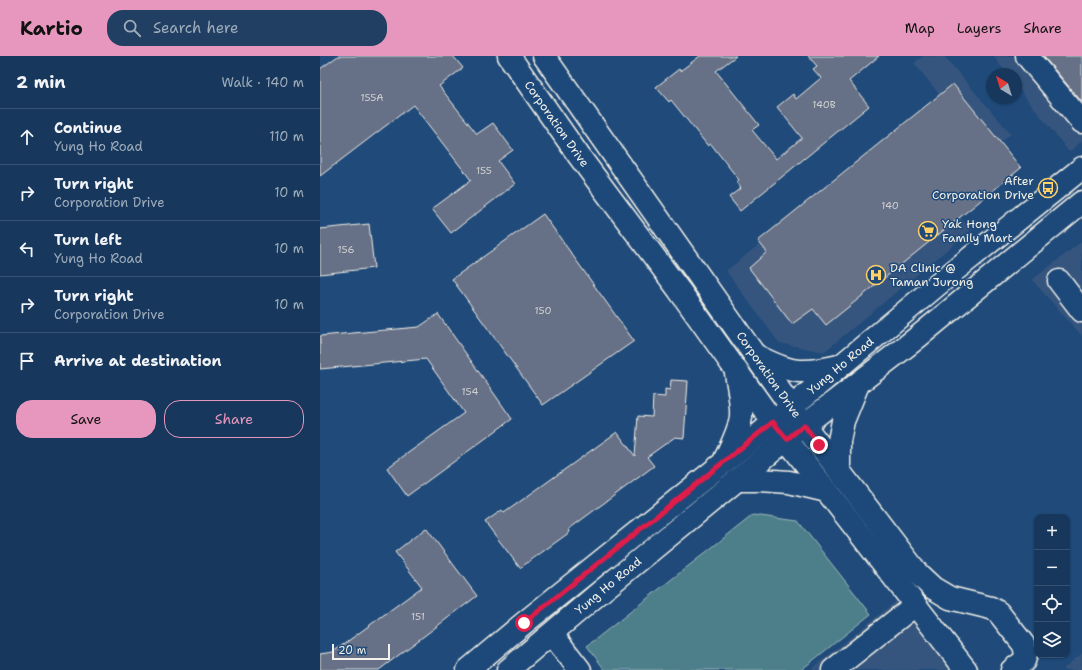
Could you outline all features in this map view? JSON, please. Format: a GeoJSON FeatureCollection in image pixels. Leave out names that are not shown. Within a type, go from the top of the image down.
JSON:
{"type":"FeatureCollection","features":[{"type":"Feature","properties":{"kind":"street","name":"Corporation Drive"},"geometry":{"type":"LineString","coordinates":[[509,56],[579,156],[679,290],[773,422],[966,670]]}},
{"type":"Feature","properties":{"kind":"street","name":"Corporation Drive"},"geometry":{"type":"LineString","coordinates":[[544,56],[804,425],[918,574],[932,588],[950,598],[991,608],[998,612],[1024,645],[1026,654],[1023,667]]}},
{"type":"Feature","properties":{"kind":"street"},"geometry":{"type":"LineString","coordinates":[[1027,56],[1082,122]]}},
{"type":"Feature","properties":{"kind":"street","name":"Yung Ho Road"},"geometry":{"type":"LineString","coordinates":[[468,670],[773,422],[954,271],[1082,168]]}},
{"type":"Feature","properties":{"kind":"street","name":"Yung Ho Road"},"geometry":{"type":"LineString","coordinates":[[508,670],[804,425],[913,341],[1082,202]]}},
{"type":"Feature","properties":{"kind":"street"},"geometry":{"type":"LineString","coordinates":[[1059,281],[1082,310]]}},
{"type":"Feature","properties":{"kind":"street"},"geometry":{"type":"LineString","coordinates":[[754,354],[776,366],[795,371],[818,371],[841,365]]}},
{"type":"Feature","properties":{"kind":"street"},"geometry":{"type":"LineString","coordinates":[[724,462],[735,437],[740,418],[740,397],[736,370]]}},
{"type":"Feature","properties":{"kind":"street"},"geometry":{"type":"LineString","coordinates":[[839,471],[839,441],[843,421],[858,383]]}},
{"type":"Feature","properties":{"kind":"street"},"geometry":{"type":"LineString","coordinates":[[737,480],[789,482],[827,491]]}},
{"type":"Feature","properties":{"kind":"street"},"geometry":{"type":"LineString","coordinates":[[833,670],[915,605]]}},
{"type":"Feature","properties":{"kind":"street"},"geometry":{"type":"LineString","coordinates":[[552,634],[580,670]]}},
{"type":"Feature","properties":{"kind":"shaded area"},"geometry":{"type":"Polygon","coordinates":[[[923,56],[944,56],[1011,134],[987,154],[914,63],[923,56]]]}},
{"type":"Feature","properties":{"kind":"shaded area"},"geometry":{"type":"Polygon","coordinates":[[[993,56],[1082,56],[1082,141],[1069,152],[1022,93],[1022,68],[1002,68],[993,56]]]}},
{"type":"Feature","properties":{"kind":"shaded area"},"geometry":{"type":"Polygon","coordinates":[[[951,206],[971,230],[824,352],[779,343],[726,271],[762,242],[951,206]]]}},
{"type":"Feature","properties":{"kind":"shaded area"},"geometry":{"type":"Polygon","coordinates":[[[1082,241],[1082,336],[1032,280],[1082,241]]]}},
{"type":"Feature","properties":{"kind":"shaded area"},"geometry":{"type":"Polygon","coordinates":[[[900,598],[954,670],[810,670],[900,598]]]}},
{"type":"Feature","properties":{"kind":"shaded area"},"geometry":{"type":"Polygon","coordinates":[[[1082,653],[1082,670],[1062,670],[1076,658],[1082,653]]]}},
{"type":"Feature","properties":{"kind":"green space"},"geometry":{"type":"Polygon","coordinates":[[[753,515],[798,521],[871,614],[801,670],[605,670],[587,646],[753,515]]]}},
{"type":"Feature","properties":{"kind":"building"},"geometry":{"type":"Polygon","coordinates":[[[338,56],[453,56],[463,68],[439,86],[477,134],[493,123],[513,150],[498,161],[515,184],[451,233],[432,209],[471,180],[413,105],[320,176],[320,69],[338,56]]]}},
{"type":"Feature","properties":{"kind":"building"},"geometry":{"type":"Polygon","coordinates":[[[700,56],[736,56],[716,71],[759,125],[752,130],[776,159],[802,138],[777,107],[793,94],[796,99],[821,78],[813,69],[817,66],[808,56],[879,56],[849,81],[869,106],[740,211],[729,197],[741,188],[736,182],[739,180],[711,144],[708,146],[671,100],[669,102],[656,87],[679,69],[680,71],[700,56]]]}},
{"type":"Feature","properties":{"kind":"building"},"geometry":{"type":"Polygon","coordinates":[[[1043,56],[1082,56],[1082,102],[1043,56]]]}},
{"type":"Feature","properties":{"kind":"building"},"geometry":{"type":"Polygon","coordinates":[[[953,84],[1021,168],[826,325],[813,309],[792,324],[749,268],[767,252],[758,241],[953,84]]]}},
{"type":"Feature","properties":{"kind":"building"},"geometry":{"type":"Polygon","coordinates":[[[543,214],[634,341],[543,405],[452,279],[543,214]]]}},
{"type":"Feature","properties":{"kind":"building"},"geometry":{"type":"Polygon","coordinates":[[[369,224],[374,268],[320,274],[320,229],[369,224]]]}},
{"type":"Feature","properties":{"kind":"building"},"geometry":{"type":"Polygon","coordinates":[[[438,314],[512,419],[407,496],[387,468],[464,413],[426,359],[320,369],[320,336],[419,327],[438,314]]]}},
{"type":"Feature","properties":{"kind":"building"},"geometry":{"type":"Polygon","coordinates":[[[671,380],[688,381],[684,438],[675,437],[647,457],[654,466],[569,529],[570,532],[520,568],[485,522],[502,510],[504,513],[617,432],[635,456],[638,416],[652,417],[653,396],[665,397],[665,389],[670,390],[671,380]]]}},
{"type":"Feature","properties":{"kind":"building"},"geometry":{"type":"Polygon","coordinates":[[[426,528],[477,596],[379,670],[320,670],[320,654],[333,652],[422,587],[395,552],[426,528]]]}},
{"type":"Feature","properties":{"kind":"place","name":"After Corporation Drive"},"geometry":{"type":"Point","coordinates":[1048,188]}},
{"type":"Feature","properties":{"kind":"place","name":"Yak Hong Family Mart"},"geometry":{"type":"Point","coordinates":[928,231]}},
{"type":"Feature","properties":{"kind":"place","name":"DA Clinic @ Taman Jurong"},"geometry":{"type":"Point","coordinates":[876,275]}},
{"type":"Feature","properties":{"kind":"route"},"geometry":{"type":"LineString","coordinates":[[524,623],[773,422],[787,439],[804,425],[819,445]]}}]}
